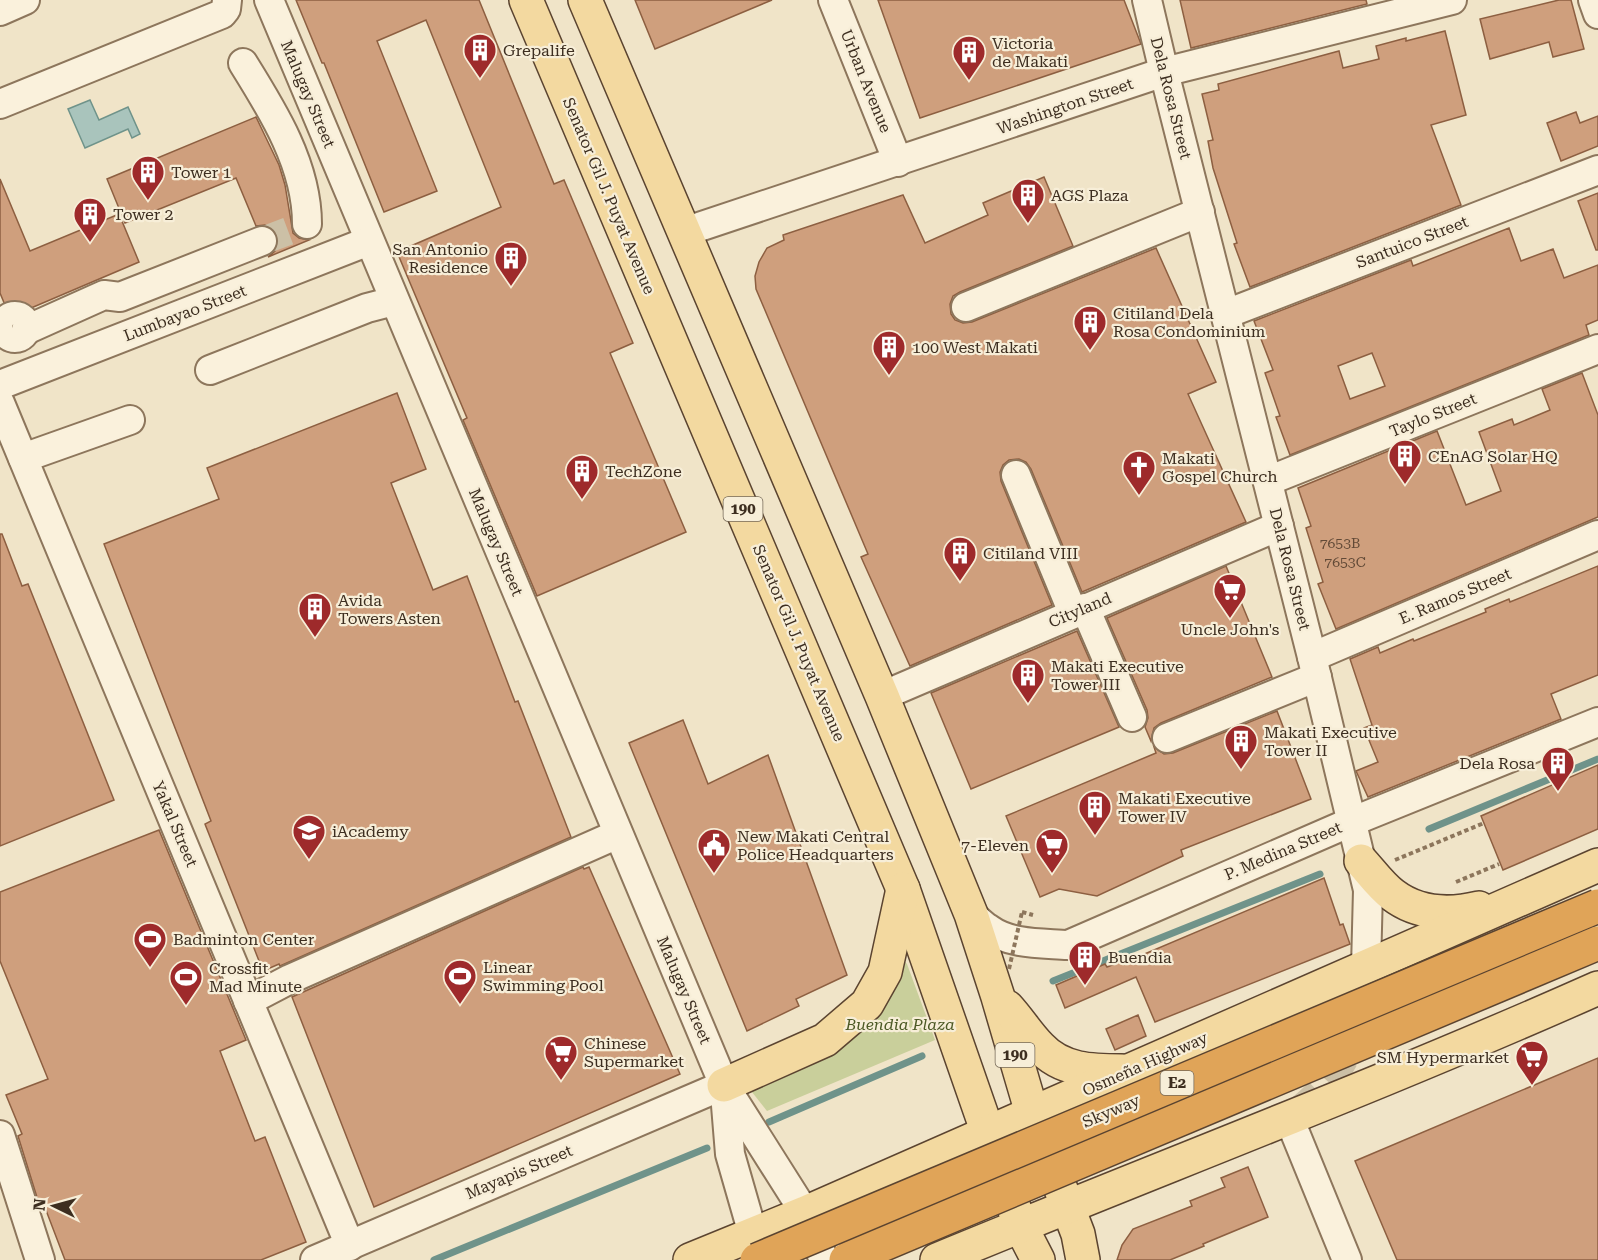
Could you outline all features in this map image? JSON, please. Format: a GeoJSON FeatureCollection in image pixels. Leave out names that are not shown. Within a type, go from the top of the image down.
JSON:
{"type":"FeatureCollection","features":[{"type":"Feature","properties":{"kind":"highway","name":"Skyway"},"geometry":{"type":"LineString","coordinates":[[757,1252],[1598,906]]}},
{"type":"Feature","properties":{"kind":"highway","name":"E2"},"geometry":{"type":"LineString","coordinates":[[846,1260],[1598,943]]}},
{"type":"Feature","properties":{"kind":"main road","name":"Senator Gil J. Puyat Avenue"},"geometry":{"type":"LineString","coordinates":[[526,0],[903,889],[1020,1226],[1038,1260]]}},
{"type":"Feature","properties":{"kind":"main road","name":"190"},"geometry":{"type":"LineString","coordinates":[[585,0],[882,696],[971,914],[1004,983],[1032,1113],[1078,1234],[1083,1260]]}},
{"type":"Feature","properties":{"kind":"main road"},"geometry":{"type":"LineString","coordinates":[[1365,865],[1392,895],[1409,905],[1433,911],[1459,913],[1527,895]]}},
{"type":"Feature","properties":{"kind":"main road","name":"Osmeña Highway"},"geometry":{"type":"LineString","coordinates":[[690,1260],[757,1252],[805,1213],[1598,865]]}},
{"type":"Feature","properties":{"kind":"main road"},"geometry":{"type":"LineString","coordinates":[[724,1085],[825,1040],[867,1004],[885,972],[903,889]]}},
{"type":"Feature","properties":{"kind":"main road"},"geometry":{"type":"LineString","coordinates":[[1004,983],[1026,1028],[1041,1049],[1062,1064],[1090,1071],[1130,1071]]}},
{"type":"Feature","properties":{"kind":"main road"},"geometry":{"type":"LineString","coordinates":[[937,1260],[1067,1205],[1289,1118],[1598,988]]}},
{"type":"Feature","properties":{"kind":"street"},"geometry":{"type":"LineString","coordinates":[[0,10],[25,0]]}},
{"type":"Feature","properties":{"kind":"street"},"geometry":{"type":"LineString","coordinates":[[0,104],[222,14],[226,9],[227,0]]}},
{"type":"Feature","properties":{"kind":"street","name":"Malugay Street"},"geometry":{"type":"LineString","coordinates":[[269,0],[724,1085],[805,1213],[824,1260]]}},
{"type":"Feature","properties":{"kind":"street","name":"Urban Avenue"},"geometry":{"type":"LineString","coordinates":[[833,0],[898,162]]}},
{"type":"Feature","properties":{"kind":"street","name":"Dela Rosa Street"},"geometry":{"type":"LineString","coordinates":[[1147,0],[1352,822],[1365,865],[1369,897],[1366,967]]}},
{"type":"Feature","properties":{"kind":"street","name":"Washington Street"},"geometry":{"type":"LineString","coordinates":[[684,232],[1164,72],[1452,0]]}},
{"type":"Feature","properties":{"kind":"street"},"geometry":{"type":"LineString","coordinates":[[1593,0],[1598,14]]}},
{"type":"Feature","properties":{"kind":"street"},"geometry":{"type":"LineString","coordinates":[[243,63],[288,142],[307,205],[306,224]]}},
{"type":"Feature","properties":{"kind":"street","name":"Santuico Street"},"geometry":{"type":"LineString","coordinates":[[1226,314],[1598,170]]}},
{"type":"Feature","properties":{"kind":"street"},"geometry":{"type":"LineString","coordinates":[[966,307],[1200,212]]}},
{"type":"Feature","properties":{"kind":"street"},"geometry":{"type":"LineString","coordinates":[[11,331],[104,295],[120,297],[262,241]]}},
{"type":"Feature","properties":{"kind":"street","name":"Lumbayao Street"},"geometry":{"type":"LineString","coordinates":[[0,385],[369,241]]}},
{"type":"Feature","properties":{"kind":"street"},"geometry":{"type":"LineString","coordinates":[[210,370],[367,308],[394,301]]}},
{"type":"Feature","properties":{"kind":"street","name":"Taylo Street"},"geometry":{"type":"LineString","coordinates":[[1268,481],[1598,349]]}},
{"type":"Feature","properties":{"kind":"street","name":"Yakal Street"},"geometry":{"type":"LineString","coordinates":[[0,403],[350,1246]]}},
{"type":"Feature","properties":{"kind":"street"},"geometry":{"type":"LineString","coordinates":[[23,458],[130,420]]}},
{"type":"Feature","properties":{"kind":"street"},"geometry":{"type":"LineString","coordinates":[[1016,475],[1079,611],[1132,717]]}},
{"type":"Feature","properties":{"kind":"street","name":"Cityland"},"geometry":{"type":"LineString","coordinates":[[882,696],[1279,526]]}},
{"type":"Feature","properties":{"kind":"street","name":"E. Ramos Street"},"geometry":{"type":"LineString","coordinates":[[1167,738],[1598,535]]}},
{"type":"Feature","properties":{"kind":"street","name":"P. Medina Street"},"geometry":{"type":"LineString","coordinates":[[971,914],[989,930],[1005,938],[1068,945],[1352,822],[1598,722]]}},
{"type":"Feature","properties":{"kind":"street"},"geometry":{"type":"LineString","coordinates":[[248,1001],[290,979],[618,834]]}},
{"type":"Feature","properties":{"kind":"street","name":"Malugay Street"},"geometry":{"type":"LineString","coordinates":[[724,1085],[730,1154],[757,1252]]}},
{"type":"Feature","properties":{"kind":"street","name":"Mayapis Street"},"geometry":{"type":"LineString","coordinates":[[315,1260],[724,1085]]}},
{"type":"Feature","properties":{"kind":"street"},"geometry":{"type":"LineString","coordinates":[[1289,1118],[1347,1260]]}},
{"type":"Feature","properties":{"kind":"street"},"geometry":{"type":"LineString","coordinates":[[0,1135],[40,1260]]}},
{"type":"Feature","properties":{"kind":"path"},"geometry":{"type":"LineString","coordinates":[[1365,865],[1484,823]]}},
{"type":"Feature","properties":{"kind":"path"},"geometry":{"type":"LineString","coordinates":[[1004,983],[1022,912]]}},
{"type":"Feature","properties":{"kind":"green space","name":"Buendia Plaza"},"geometry":{"type":"Polygon","coordinates":[[[901,957],[907,964],[935,1040],[767,1111],[748,1087],[901,957]]]}},
{"type":"Feature","properties":{"kind":"water"},"geometry":{"type":"Polygon","coordinates":[[[90,100],[99,120],[128,107],[140,134],[132,138],[128,129],[85,148],[68,109],[90,100]]]}},
{"type":"Feature","properties":{"kind":"building"},"geometry":{"type":"Polygon","coordinates":[[[296,0],[479,0],[554,184],[564,180],[633,343],[610,353],[686,532],[537,596],[463,420],[467,418],[397,252],[501,207],[426,20],[377,41],[437,191],[384,212],[296,0]]]}},
{"type":"Feature","properties":{"kind":"building"},"geometry":{"type":"Polygon","coordinates":[[[635,0],[772,0],[655,49],[635,0]]]}},
{"type":"Feature","properties":{"kind":"building","name":"Victoria de Makati"},"geometry":{"type":"Polygon","coordinates":[[[878,0],[1124,0],[1141,44],[920,118],[878,0]]]}},
{"type":"Feature","properties":{"kind":"building"},"geometry":{"type":"Polygon","coordinates":[[[1180,0],[1366,0],[1367,4],[1191,48],[1180,0]]]}},
{"type":"Feature","properties":{"kind":"building"},"geometry":{"type":"Polygon","coordinates":[[[1559,0],[1571,0],[1584,49],[1553,57],[1549,42],[1490,59],[1480,19],[1559,0]]]}},
{"type":"Feature","properties":{"kind":"building"},"geometry":{"type":"Polygon","coordinates":[[[1445,31],[1466,115],[1431,125],[1461,205],[1250,287],[1234,244],[1237,243],[1213,168],[1208,141],[1213,140],[1202,94],[1219,90],[1218,84],[1339,51],[1343,68],[1379,59],[1376,46],[1445,31]]]}},
{"type":"Feature","properties":{"kind":"building"},"geometry":{"type":"Polygon","coordinates":[[[1576,112],[1580,123],[1598,116],[1598,146],[1561,161],[1547,123],[1576,112]]]}},
{"type":"Feature","properties":{"kind":"building","name":"Tower 1"},"geometry":{"type":"Polygon","coordinates":[[[256,117],[279,165],[285,185],[293,233],[299,238],[309,240],[268,257],[275,251],[278,244],[277,234],[265,225],[256,226],[236,178],[125,223],[107,179],[256,117]]]}},
{"type":"Feature","properties":{"kind":"building"},"geometry":{"type":"Polygon","coordinates":[[[1044,177],[1073,246],[960,292],[953,296],[950,304],[951,314],[955,320],[963,323],[972,322],[1156,248],[1216,382],[1188,394],[1246,522],[1082,592],[1031,469],[1026,462],[1019,459],[1009,460],[1000,472],[1001,481],[1052,605],[910,666],[861,557],[868,554],[756,289],[755,276],[759,262],[767,248],[784,240],[783,235],[903,195],[925,243],[988,215],[983,203],[1044,177]]]}},
{"type":"Feature","properties":{"kind":"building","name":"Tower 2"},"geometry":{"type":"Polygon","coordinates":[[[0,179],[30,251],[119,214],[139,262],[10,317],[0,293],[0,179]]]}},
{"type":"Feature","properties":{"kind":"building"},"geometry":{"type":"Polygon","coordinates":[[[1598,193],[1598,250],[1596,250],[1578,201],[1598,193]]]}},
{"type":"Feature","properties":{"kind":"building"},"geometry":{"type":"Polygon","coordinates":[[[1509,228],[1521,261],[1553,249],[1564,278],[1598,265],[1598,320],[1586,325],[1589,335],[1290,455],[1276,417],[1280,416],[1265,373],[1273,370],[1254,321],[1411,260],[1413,266],[1509,228]],[[1372,353],[1338,366],[1350,399],[1385,386],[1372,353]]]}},
{"type":"Feature","properties":{"kind":"building"},"geometry":{"type":"Polygon","coordinates":[[[1582,373],[1598,415],[1598,517],[1336,629],[1318,584],[1323,582],[1306,528],[1311,526],[1298,488],[1437,431],[1466,505],[1501,491],[1479,432],[1512,419],[1514,425],[1550,410],[1542,389],[1582,373]]]}},
{"type":"Feature","properties":{"kind":"building","name":"Avida Towers Asten"},"geometry":{"type":"Polygon","coordinates":[[[397,393],[426,469],[391,483],[433,590],[467,576],[515,702],[518,701],[571,837],[280,966],[279,964],[263,971],[205,824],[211,821],[104,544],[219,499],[207,468],[397,393]]]}},
{"type":"Feature","properties":{"kind":"building"},"geometry":{"type":"Polygon","coordinates":[[[0,534],[2,534],[22,586],[28,584],[114,800],[0,846],[0,534]]]}},
{"type":"Feature","properties":{"kind":"building"},"geometry":{"type":"Polygon","coordinates":[[[1226,566],[1272,677],[1161,723],[1154,728],[1151,741],[1145,727],[1148,718],[1147,710],[1107,618],[1226,566]]]}},
{"type":"Feature","properties":{"kind":"building"},"geometry":{"type":"Polygon","coordinates":[[[1598,566],[1598,675],[1551,694],[1561,719],[1368,797],[1356,771],[1378,762],[1364,728],[1372,725],[1350,659],[1378,647],[1380,653],[1413,639],[1414,641],[1486,612],[1485,609],[1509,599],[1510,602],[1598,566]]]}},
{"type":"Feature","properties":{"kind":"building","name":"Makati Executive Tower III"},"geometry":{"type":"Polygon","coordinates":[[[1077,631],[1119,727],[971,789],[931,693],[1077,631]]]}},
{"type":"Feature","properties":{"kind":"building"},"geometry":{"type":"Polygon","coordinates":[[[1277,711],[1311,799],[1181,850],[1183,856],[1097,896],[1059,889],[1040,897],[1006,816],[1156,753],[1154,747],[1164,754],[1173,753],[1277,711]]]}},
{"type":"Feature","properties":{"kind":"building"},"geometry":{"type":"Polygon","coordinates":[[[683,720],[708,784],[768,755],[847,975],[796,999],[799,1006],[747,1031],[629,743],[683,720]]]}},
{"type":"Feature","properties":{"kind":"building"},"geometry":{"type":"Polygon","coordinates":[[[1598,765],[1598,829],[1503,870],[1481,816],[1598,765]]]}},
{"type":"Feature","properties":{"kind":"building"},"geometry":{"type":"Polygon","coordinates":[[[159,830],[246,1040],[220,1051],[255,1141],[265,1137],[306,1242],[261,1260],[65,1260],[44,1205],[40,1207],[18,1136],[22,1134],[6,1095],[48,1079],[0,961],[0,892],[159,830]]]}},
{"type":"Feature","properties":{"kind":"building"},"geometry":{"type":"Polygon","coordinates":[[[583,867],[584,869],[589,867],[680,1074],[374,1207],[292,997],[583,867]]]}},
{"type":"Feature","properties":{"kind":"building"},"geometry":{"type":"Polygon","coordinates":[[[1324,878],[1340,925],[1343,924],[1350,944],[1155,1022],[1136,977],[1065,1008],[1056,985],[1105,964],[1107,967],[1127,959],[1128,961],[1324,878]]]}},
{"type":"Feature","properties":{"kind":"building"},"geometry":{"type":"Polygon","coordinates":[[[1138,1015],[1146,1036],[1115,1050],[1106,1029],[1138,1015]]]}},
{"type":"Feature","properties":{"kind":"building","name":"SM Hypermarket"},"geometry":{"type":"Polygon","coordinates":[[[1598,1058],[1598,1260],[1397,1260],[1355,1161],[1598,1058]]]}},
{"type":"Feature","properties":{"kind":"building"},"geometry":{"type":"Polygon","coordinates":[[[1248,1167],[1268,1217],[1170,1260],[1117,1260],[1122,1245],[1133,1229],[1192,1206],[1190,1201],[1225,1187],[1221,1178],[1248,1167]]]}},
{"type":"Feature","properties":{"kind":"waterway"},"geometry":{"type":"LineString","coordinates":[[1429,829],[1598,759]]}},
{"type":"Feature","properties":{"kind":"waterway"},"geometry":{"type":"LineString","coordinates":[[1053,981],[1320,874]]}},
{"type":"Feature","properties":{"kind":"waterway"},"geometry":{"type":"LineString","coordinates":[[769,1122],[922,1056]]}},
{"type":"Feature","properties":{"kind":"waterway"},"geometry":{"type":"LineString","coordinates":[[434,1260],[707,1148]]}},
{"type":"Feature","properties":{"kind":"tunnel"},"geometry":{"type":"LineString","coordinates":[[262,241],[307,224]]}},
{"type":"Feature","properties":{"kind":"tunnel"},"geometry":{"type":"LineString","coordinates":[[1298,1111],[1332,1078],[1350,1049],[1354,1037]]}},
{"type":"Feature","properties":{"kind":"place","name":"Grepalife"},"geometry":{"type":"Point","coordinates":[480,79]}},
{"type":"Feature","properties":{"kind":"place","name":"Victoria de Makati"},"geometry":{"type":"Point","coordinates":[969,81]}},
{"type":"Feature","properties":{"kind":"place","name":"Tower 1"},"geometry":{"type":"Point","coordinates":[148,201]}},
{"type":"Feature","properties":{"kind":"place","name":"AGS Plaza"},"geometry":{"type":"Point","coordinates":[1028,224]}},
{"type":"Feature","properties":{"kind":"place","name":"Tower 2"},"geometry":{"type":"Point","coordinates":[90,243]}},
{"type":"Feature","properties":{"kind":"place","name":"San Antonio Residence"},"geometry":{"type":"Point","coordinates":[511,287]}},
{"type":"Feature","properties":{"kind":"place","name":"Citiland Dela Rosa Condominium"},"geometry":{"type":"Point","coordinates":[1090,351]}},
{"type":"Feature","properties":{"kind":"place","name":"100 West Makati"},"geometry":{"type":"Point","coordinates":[889,376]}},
{"type":"Feature","properties":{"kind":"place","name":"CEnAG Solar HQ"},"geometry":{"type":"Point","coordinates":[1405,485]}},
{"type":"Feature","properties":{"kind":"place","name":"Makati Gospel Church"},"geometry":{"type":"Point","coordinates":[1139,496]}},
{"type":"Feature","properties":{"kind":"place","name":"TechZone"},"geometry":{"type":"Point","coordinates":[582,500]}},
{"type":"Feature","properties":{"kind":"place","name":"Citiland VIII"},"geometry":{"type":"Point","coordinates":[960,582]}},
{"type":"Feature","properties":{"kind":"place","name":"Uncle John's"},"geometry":{"type":"Point","coordinates":[1230,619]}},
{"type":"Feature","properties":{"kind":"place","name":"Avida Towers Asten"},"geometry":{"type":"Point","coordinates":[315,638]}},
{"type":"Feature","properties":{"kind":"place","name":"Makati Executive Tower III"},"geometry":{"type":"Point","coordinates":[1028,704]}},
{"type":"Feature","properties":{"kind":"place","name":"Makati Executive Tower II"},"geometry":{"type":"Point","coordinates":[1241,770]}},
{"type":"Feature","properties":{"kind":"place","name":"Dela Rosa"},"geometry":{"type":"Point","coordinates":[1558,792]}},
{"type":"Feature","properties":{"kind":"place","name":"Makati Executive Tower IV"},"geometry":{"type":"Point","coordinates":[1095,836]}},
{"type":"Feature","properties":{"kind":"place","name":"iAcademy"},"geometry":{"type":"Point","coordinates":[309,860]}},
{"type":"Feature","properties":{"kind":"place","name":"New Makati Central Police Headquarters"},"geometry":{"type":"Point","coordinates":[714,874]}},
{"type":"Feature","properties":{"kind":"place","name":"7-Eleven"},"geometry":{"type":"Point","coordinates":[1052,874]}},
{"type":"Feature","properties":{"kind":"place","name":"Badminton Center"},"geometry":{"type":"Point","coordinates":[150,968]}},
{"type":"Feature","properties":{"kind":"place","name":"Buendia"},"geometry":{"type":"Point","coordinates":[1085,986]}},
{"type":"Feature","properties":{"kind":"place","name":"Linear Swimming Pool"},"geometry":{"type":"Point","coordinates":[460,1005]}},
{"type":"Feature","properties":{"kind":"place","name":"Crossfit Mad Minute"},"geometry":{"type":"Point","coordinates":[186,1006]}},
{"type":"Feature","properties":{"kind":"place","name":"Chinese Supermarket"},"geometry":{"type":"Point","coordinates":[561,1081]}},
{"type":"Feature","properties":{"kind":"place","name":"SM Hypermarket"},"geometry":{"type":"Point","coordinates":[1532,1086]}}]}
